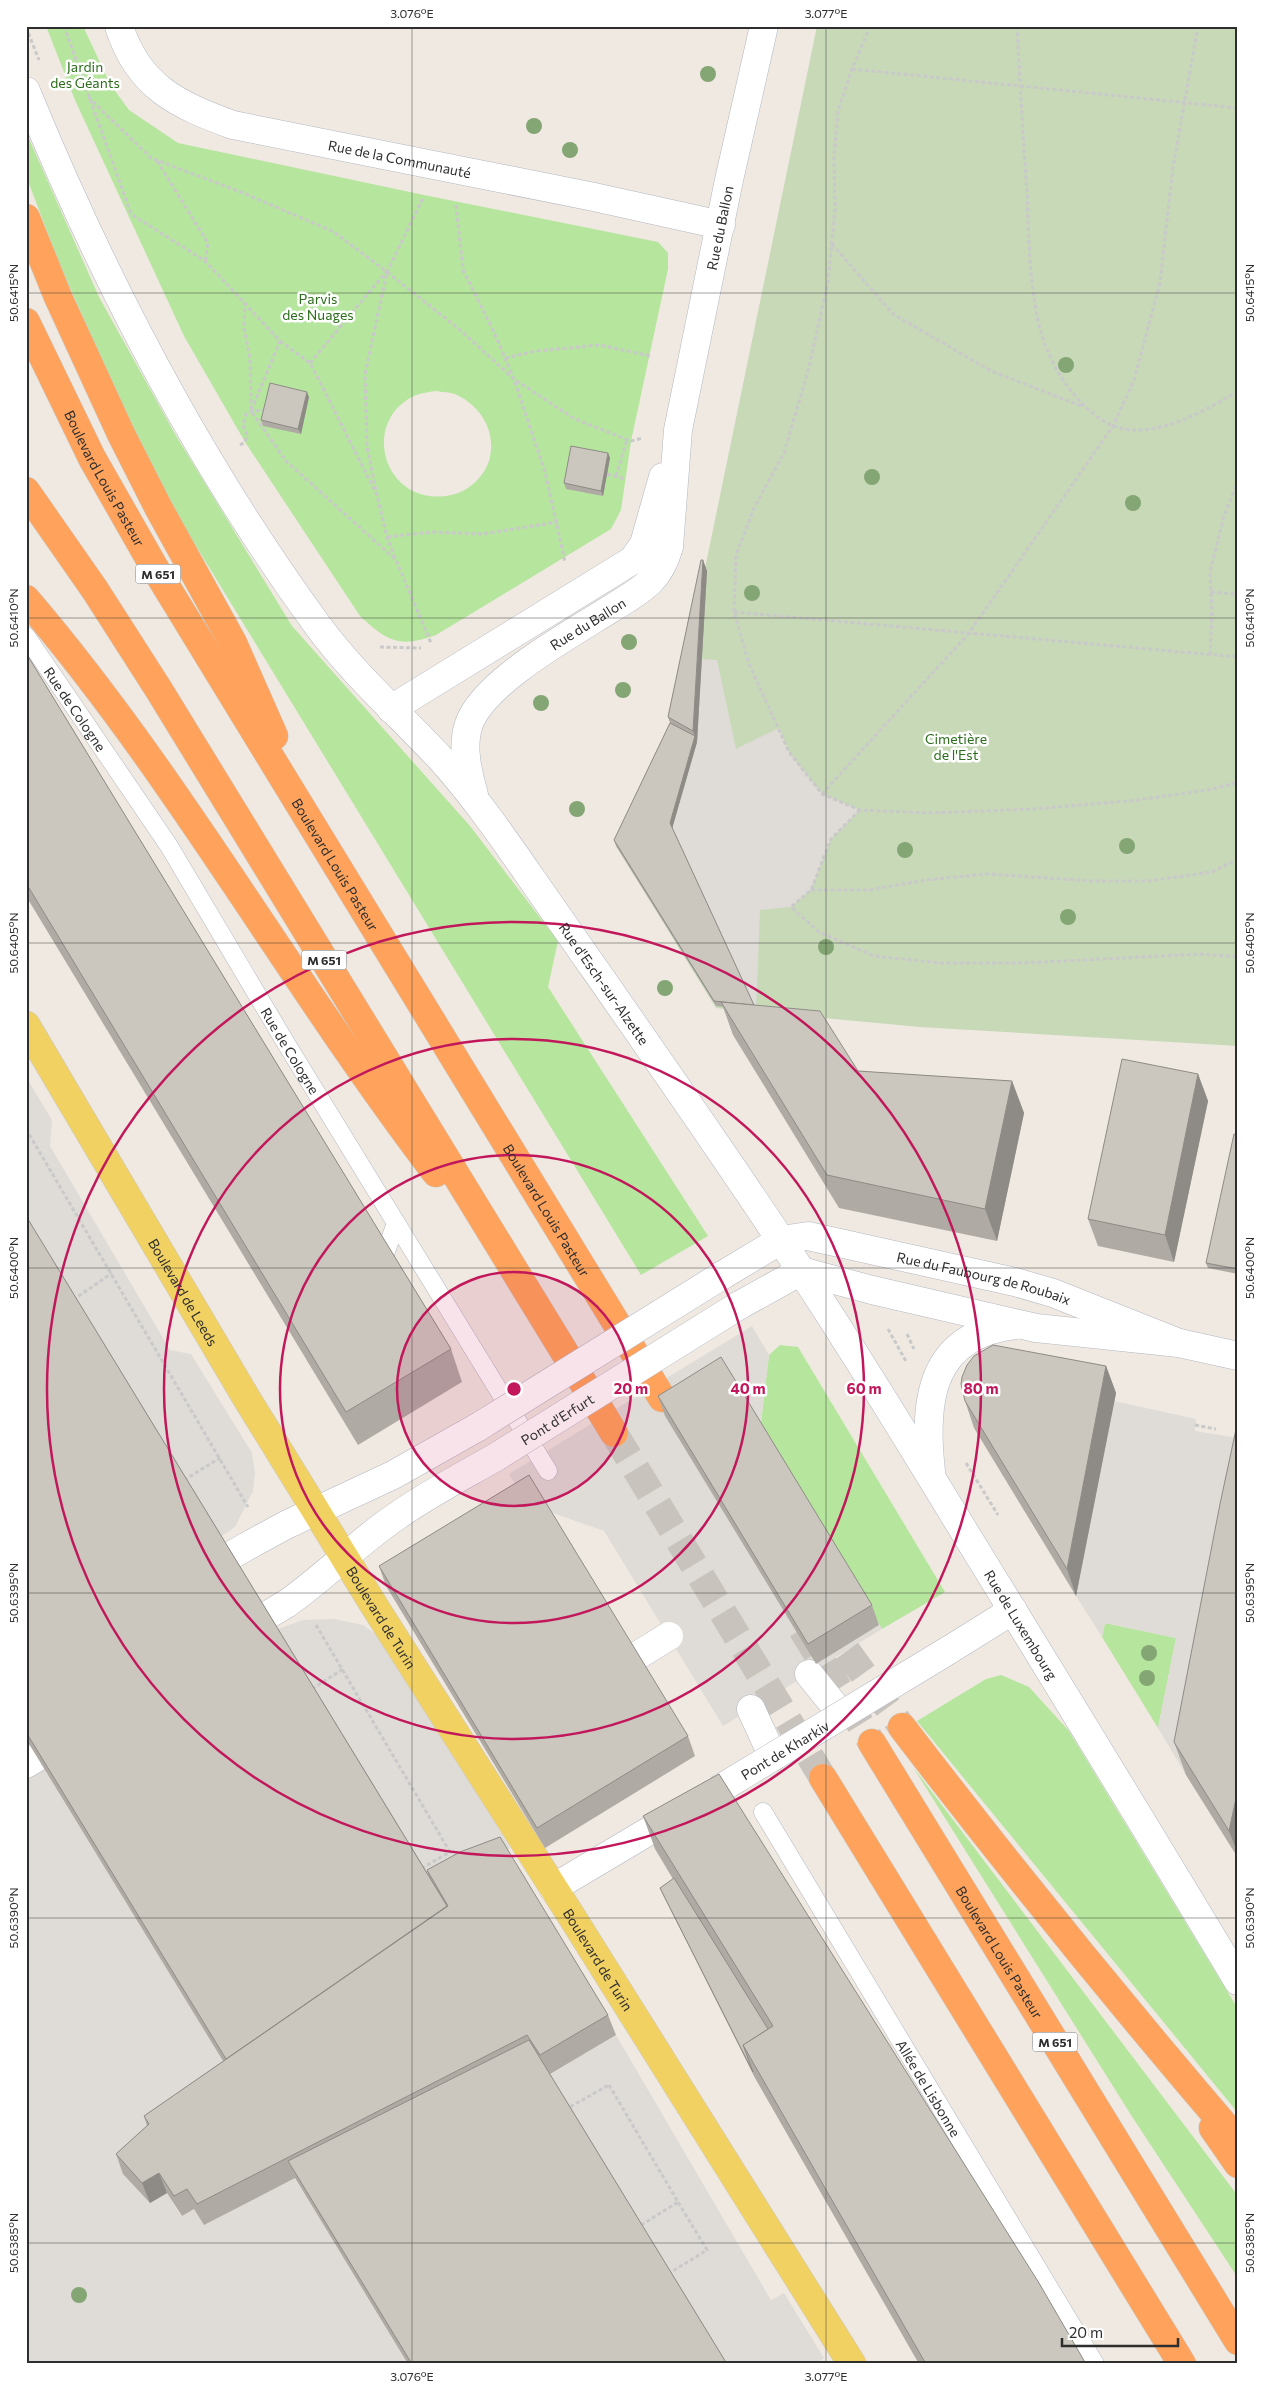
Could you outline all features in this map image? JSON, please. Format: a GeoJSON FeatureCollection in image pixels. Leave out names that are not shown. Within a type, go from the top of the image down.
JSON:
{"type":"FeatureCollection","features":[{"type":"Feature","properties":{"kind":"highway"},"geometry":{"type":"LineString","coordinates":[[26,218],[58,297],[121,434],[158,507],[233,643],[306,816]]}},
{"type":"Feature","properties":{"kind":"highway","name":"Boulevard Louis Pasteur"},"geometry":{"type":"LineString","coordinates":[[26,322],[79,432],[153,565],[662,1398]]}},
{"type":"Feature","properties":{"kind":"highway","name":"M 651"},"geometry":{"type":"LineString","coordinates":[[26,491],[95,590],[159,690],[614,1433]]}},
{"type":"Feature","properties":{"kind":"highway"},"geometry":{"type":"LineString","coordinates":[[26,599],[102,694],[160,775],[350,1057],[533,1303]]}},
{"type":"Feature","properties":{"kind":"highway"},"geometry":{"type":"LineString","coordinates":[[902,1728],[1164,2056],[1238,2140]]}},
{"type":"Feature","properties":{"kind":"highway","name":"Boulevard Louis Pasteur"},"geometry":{"type":"LineString","coordinates":[[872,1743],[1238,2341]]}},
{"type":"Feature","properties":{"kind":"highway"},"geometry":{"type":"LineString","coordinates":[[823,1778],[1182,2364]]}},
{"type":"Feature","properties":{"kind":"highway"},"geometry":{"type":"LineString","coordinates":[[1164,2056],[1238,2164]]}},
{"type":"Feature","properties":{"kind":"main road","name":"Boulevard de Leeds"},"geometry":{"type":"LineString","coordinates":[[26,1025],[345,1557]]}},
{"type":"Feature","properties":{"kind":"main road","name":"Boulevard de Turin"},"geometry":{"type":"LineString","coordinates":[[345,1557],[852,2364]]}},
{"type":"Feature","properties":{"kind":"street","name":"Rue de la Communauté"},"geometry":{"type":"LineString","coordinates":[[119,26],[130,55],[146,76],[168,97],[194,111],[233,125],[721,225]]}},
{"type":"Feature","properties":{"kind":"street","name":"Rue du Ballon"},"geometry":{"type":"LineString","coordinates":[[391,709],[633,560],[644,544],[678,430],[729,180],[764,26]]}},
{"type":"Feature","properties":{"kind":"street"},"geometry":{"type":"LineString","coordinates":[[26,91],[94,247],[177,406],[250,526],[314,620],[356,674],[391,709]]}},
{"type":"Feature","properties":{"kind":"street","name":"Rue du Ballon"},"geometry":{"type":"LineString","coordinates":[[475,799],[467,769],[466,745],[469,725],[477,707],[492,691],[524,665],[635,594],[653,579],[664,565],[669,547],[678,430]]}},
{"type":"Feature","properties":{"kind":"street","name":"Rue d'Esch-sur-Alzette"},"geometry":{"type":"LineString","coordinates":[[391,709],[418,734],[475,799],[801,1271]]}},
{"type":"Feature","properties":{"kind":"street","name":"Rue du Faubourg de Roubaix"},"geometry":{"type":"LineString","coordinates":[[781,1240],[793,1237],[815,1237],[1015,1282],[1052,1293],[1179,1344]]}},
{"type":"Feature","properties":{"kind":"street"},"geometry":{"type":"LineString","coordinates":[[182,1583],[250,1544],[394,1475],[478,1427],[781,1240]]}},
{"type":"Feature","properties":{"kind":"street","name":"Rue du Faubourg de Roubaix"},"geometry":{"type":"LineString","coordinates":[[801,1271],[872,1290],[1021,1325],[1179,1344],[1238,1356]]}},
{"type":"Feature","properties":{"kind":"street","name":"Pont d'Erfurt"},"geometry":{"type":"LineString","coordinates":[[214,1648],[286,1604],[322,1578],[345,1557],[397,1516],[738,1306],[801,1271]]}},
{"type":"Feature","properties":{"kind":"street","name":"Rue de Luxembourg"},"geometry":{"type":"LineString","coordinates":[[801,1271],[932,1478],[1238,1981]]}},
{"type":"Feature","properties":{"kind":"street"},"geometry":{"type":"LineString","coordinates":[[932,1478],[928,1414],[934,1384],[943,1365],[952,1354],[977,1336],[1003,1326],[1021,1325]]}},
{"type":"Feature","properties":{"kind":"street","name":"Pont de Kharkiv"},"geometry":{"type":"LineString","coordinates":[[553,1888],[773,1757],[1013,1610]]}},
{"type":"Feature","properties":{"kind":"street"},"geometry":{"type":"LineString","coordinates":[[635,1657],[669,1636]]}},
{"type":"Feature","properties":{"kind":"street"},"geometry":{"type":"LineString","coordinates":[[809,1674],[842,1715]]}},
{"type":"Feature","properties":{"kind":"street"},"geometry":{"type":"LineString","coordinates":[[751,1709],[773,1757]]}},
{"type":"Feature","properties":{"kind":"street"},"geometry":{"type":"LineString","coordinates":[[26,1764],[65,1740]]}},
{"type":"Feature","properties":{"kind":"lane","name":"Rue de Cologne"},"geometry":{"type":"LineString","coordinates":[[26,636],[169,846],[284,1040],[548,1472]]}},
{"type":"Feature","properties":{"kind":"lane"},"geometry":{"type":"LineString","coordinates":[[385,1254],[396,1223]]}},
{"type":"Feature","properties":{"kind":"lane","name":"Allée de Lisbonne"},"geometry":{"type":"LineString","coordinates":[[763,1812],[769,1838],[1095,2364]]}},
{"type":"Feature","properties":{"kind":"path"},"geometry":{"type":"LineString","coordinates":[[64,26],[131,214],[206,261],[280,341],[310,363],[377,495]]}},
{"type":"Feature","properties":{"kind":"path"},"geometry":{"type":"LineString","coordinates":[[870,26],[852,69],[838,111],[834,158],[835,208],[828,282],[808,371],[784,453],[754,508],[736,555],[734,612],[749,664],[789,752],[822,794],[860,810],[929,813],[1034,809],[1138,800],[1213,789],[1238,782]]}},
{"type":"Feature","properties":{"kind":"path"},"geometry":{"type":"LineString","coordinates":[[1017,26],[1032,276],[1041,331],[1049,356],[1068,389],[1086,408]]}},
{"type":"Feature","properties":{"kind":"path"},"geometry":{"type":"LineString","coordinates":[[822,794],[970,633],[1113,426],[1134,380],[1160,283],[1170,184],[1198,26]]}},
{"type":"Feature","properties":{"kind":"path"},"geometry":{"type":"LineString","coordinates":[[852,69],[1238,108]]}},
{"type":"Feature","properties":{"kind":"path"},"geometry":{"type":"LineString","coordinates":[[87,95],[151,158],[334,232],[459,328],[514,378],[575,419],[631,441],[678,430]]}},
{"type":"Feature","properties":{"kind":"path"},"geometry":{"type":"LineString","coordinates":[[157,160],[208,243],[206,261]]}},
{"type":"Feature","properties":{"kind":"path"},"geometry":{"type":"LineString","coordinates":[[435,649],[428,638],[387,537],[367,447],[365,374],[387,272],[424,195],[446,168]]}},
{"type":"Feature","properties":{"kind":"path"},"geometry":{"type":"LineString","coordinates":[[446,168],[456,201],[463,270],[514,378],[545,472],[558,522],[566,568]]}},
{"type":"Feature","properties":{"kind":"path"},"geometry":{"type":"LineString","coordinates":[[832,243],[893,314],[991,371],[1086,408],[1113,426],[1135,429],[1161,427],[1204,412],[1238,391]]}},
{"type":"Feature","properties":{"kind":"path"},"geometry":{"type":"LineString","coordinates":[[310,363],[387,272]]}},
{"type":"Feature","properties":{"kind":"path"},"geometry":{"type":"LineString","coordinates":[[245,301],[244,328],[250,358],[251,411],[286,461],[396,560]]}},
{"type":"Feature","properties":{"kind":"path"},"geometry":{"type":"LineString","coordinates":[[251,411],[280,341]]}},
{"type":"Feature","properties":{"kind":"path"},"geometry":{"type":"LineString","coordinates":[[506,358],[536,351],[600,345],[650,356]]}},
{"type":"Feature","properties":{"kind":"path"},"geometry":{"type":"LineString","coordinates":[[237,447],[245,442],[247,435],[243,425],[246,414],[251,411],[267,410]]}},
{"type":"Feature","properties":{"kind":"path"},"geometry":{"type":"LineString","coordinates":[[616,476],[627,440]]}},
{"type":"Feature","properties":{"kind":"path"},"geometry":{"type":"LineString","coordinates":[[607,474],[625,479]]}},
{"type":"Feature","properties":{"kind":"path"},"geometry":{"type":"LineString","coordinates":[[1210,655],[1212,610],[1210,572],[1224,516],[1238,481]]}},
{"type":"Feature","properties":{"kind":"path"},"geometry":{"type":"LineString","coordinates":[[387,537],[432,532],[482,534],[558,522]]}},
{"type":"Feature","properties":{"kind":"path"},"geometry":{"type":"LineString","coordinates":[[1211,592],[1238,594]]}},
{"type":"Feature","properties":{"kind":"path"},"geometry":{"type":"LineString","coordinates":[[734,612],[1238,657]]}},
{"type":"Feature","properties":{"kind":"path"},"geometry":{"type":"LineString","coordinates":[[860,810],[831,839],[811,890],[791,907],[819,932],[874,956],[940,963],[1022,963],[1201,954],[1238,957]]}},
{"type":"Feature","properties":{"kind":"path"},"geometry":{"type":"LineString","coordinates":[[811,890],[870,890],[925,880],[988,874],[1091,881],[1148,882],[1212,872],[1238,859]]}},
{"type":"Feature","properties":{"kind":"path"},"geometry":{"type":"LineString","coordinates":[[26,1129],[250,1511]]}},
{"type":"Feature","properties":{"kind":"path"},"geometry":{"type":"LineString","coordinates":[[66,1304],[112,1273]]}},
{"type":"Feature","properties":{"kind":"path"},"geometry":{"type":"LineString","coordinates":[[886,1327],[909,1367]]}},
{"type":"Feature","properties":{"kind":"path"},"geometry":{"type":"LineString","coordinates":[[907,1333],[916,1351]]}},
{"type":"Feature","properties":{"kind":"path"},"geometry":{"type":"LineString","coordinates":[[1195,1425],[1216,1429]]}},
{"type":"Feature","properties":{"kind":"path"},"geometry":{"type":"LineString","coordinates":[[177,1484],[220,1458]]}},
{"type":"Feature","properties":{"kind":"path"},"geometry":{"type":"LineString","coordinates":[[312,1619],[450,1852],[415,1872]]}},
{"type":"Feature","properties":{"kind":"path"},"geometry":{"type":"LineString","coordinates":[[311,1689],[343,1669]]}},
{"type":"Feature","properties":{"kind":"path"},"geometry":{"type":"LineString","coordinates":[[668,2274],[707,2250],[609,2085],[525,2132],[551,2177],[558,2194],[569,2206],[598,2252],[678,2202]]}},
{"type":"Feature","properties":{"kind":"path"},"geometry":{"type":"LineString","coordinates":[[538,2120],[542,2128]]}},
{"type":"Feature","properties":{"kind":"path"},"geometry":{"type":"LineString","coordinates":[[532,2125],[537,2133]]}},
{"type":"Feature","properties":{"kind":"path"},"geometry":{"type":"LineString","coordinates":[[549,2186],[551,2177],[557,2173]]}},
{"type":"Feature","properties":{"kind":"path"},"geometry":{"type":"LineString","coordinates":[[561,2205],[569,2206],[577,2202]]}},
{"type":"Feature","properties":{"kind":"path"},"geometry":{"type":"LineString","coordinates":[[607,2237],[612,2245]]}},
{"type":"Feature","properties":{"kind":"path"},"geometry":{"type":"LineString","coordinates":[[602,2241],[607,2249]]}},
{"type":"Feature","properties":{"kind":"green space","name":"Parvis des Nuages"},"geometry":{"type":"Polygon","coordinates":[[[46,26],[83,26],[110,84],[129,110],[178,143],[658,242],[668,253],[668,269],[631,441],[621,510],[611,529],[436,635],[403,642],[378,632],[360,616],[245,442],[184,336],[75,100],[46,26]],[[435,391],[416,395],[398,407],[387,424],[384,443],[387,461],[396,478],[411,490],[431,496],[455,494],[471,486],[487,467],[491,451],[489,431],[474,406],[457,395],[435,391]]]}},
{"type":"Feature","properties":{"kind":"green space","name":"Cimetière de l'Est"},"geometry":{"type":"Polygon","coordinates":[[[817,26],[1238,26],[1238,1046],[920,1027],[716,1008],[616,846],[672,728],[817,26]]]}},
{"type":"Feature","properties":{"kind":"green space"},"geometry":{"type":"Polygon","coordinates":[[[26,132],[99,297],[175,434],[292,626],[470,826],[558,941],[548,987],[708,1236],[641,1275],[171,505],[120,401],[60,265],[26,176],[26,132]]]}},
{"type":"Feature","properties":{"kind":"green space"},"geometry":{"type":"Polygon","coordinates":[[[780,1345],[798,1347],[945,1592],[882,1629],[760,1430],[769,1355],[780,1345]]]}},
{"type":"Feature","properties":{"kind":"green space"},"geometry":{"type":"Polygon","coordinates":[[[1105,1623],[1176,1638],[1158,1728],[1102,1637],[1105,1623]]]}},
{"type":"Feature","properties":{"kind":"green space"},"geometry":{"type":"Polygon","coordinates":[[[1001,1675],[1029,1687],[1069,1731],[1238,2009],[1238,2113],[917,1721],[986,1679],[1001,1675]]]}},
{"type":"Feature","properties":{"kind":"green space"},"geometry":{"type":"Polygon","coordinates":[[[913,1767],[1238,2196],[1238,2278],[1131,2115],[913,1767]]]}},
{"type":"Feature","properties":{"kind":"shaded area"},"geometry":{"type":"Polygon","coordinates":[[[700,659],[717,660],[736,749],[779,728],[789,752],[822,794],[860,810],[831,839],[811,890],[791,907],[760,910],[756,1011],[672,829],[697,742],[700,659]]]}},
{"type":"Feature","properties":{"kind":"shaded area"},"geometry":{"type":"Polygon","coordinates":[[[26,1077],[52,1120],[50,1146],[170,1350],[191,1354],[252,1453],[255,1473],[253,1491],[235,1527],[219,1538],[26,1222],[26,1077]]]}},
{"type":"Feature","properties":{"kind":"shaded area"},"geometry":{"type":"Polygon","coordinates":[[[752,1326],[769,1355],[760,1430],[882,1629],[723,1726],[604,1531],[527,1504],[509,1474],[752,1326]]]}},
{"type":"Feature","properties":{"kind":"shaded area"},"geometry":{"type":"Polygon","coordinates":[[[1114,1401],[1196,1419],[1195,1431],[1238,1438],[1186,1775],[1158,1728],[1176,1638],[1105,1623],[1102,1637],[1076,1596],[1114,1401]]]}},
{"type":"Feature","properties":{"kind":"shaded area"},"geometry":{"type":"Polygon","coordinates":[[[334,1619],[363,1625],[377,1635],[390,1649],[510,1848],[434,1891],[275,1630],[303,1620],[334,1619]]]}},
{"type":"Feature","properties":{"kind":"shaded area"},"geometry":{"type":"Polygon","coordinates":[[[26,1739],[234,2079],[150,2203],[167,2193],[181,2216],[194,2209],[204,2224],[294,2177],[408,2364],[26,2364],[26,1739]]]}},
{"type":"Feature","properties":{"kind":"shaded area"},"geometry":{"type":"Polygon","coordinates":[[[616,2035],[771,2300],[784,2293],[824,2358],[816,2364],[723,2364],[547,2075],[616,2035]]]}},
{"type":"Feature","properties":{"kind":"building"},"geometry":{"type":"Polygon","coordinates":[[[270,383],[307,392],[298,429],[261,420],[270,383]]]}},
{"type":"Feature","properties":{"kind":"building"},"geometry":{"type":"Polygon","coordinates":[[[571,446],[608,453],[601,491],[564,483],[571,446]]]}},
{"type":"Feature","properties":{"kind":"building"},"geometry":{"type":"Polygon","coordinates":[[[701,560],[703,560],[693,731],[668,717],[701,560]]]}},
{"type":"Feature","properties":{"kind":"building"},"geometry":{"type":"Polygon","coordinates":[[[26,653],[451,1349],[346,1412],[26,883],[26,653]]]}},
{"type":"Feature","properties":{"kind":"building"},"geometry":{"type":"Polygon","coordinates":[[[670,723],[695,736],[670,823],[754,1005],[714,1001],[614,840],[670,723]]]}},
{"type":"Feature","properties":{"kind":"building"},"geometry":{"type":"Polygon","coordinates":[[[721,1002],[820,1011],[858,1071],[1012,1081],[985,1209],[827,1175],[721,1002]]]}},
{"type":"Feature","properties":{"kind":"building"},"geometry":{"type":"Polygon","coordinates":[[[1122,1059],[1198,1074],[1165,1235],[1088,1219],[1122,1059]]]}},
{"type":"Feature","properties":{"kind":"building"},"geometry":{"type":"Polygon","coordinates":[[[1234,1134],[1238,1135],[1238,1269],[1206,1263],[1234,1134]]]}},
{"type":"Feature","properties":{"kind":"building"},"geometry":{"type":"Polygon","coordinates":[[[26,1216],[447,1906],[226,2059],[26,1732],[26,1216]]]}},
{"type":"Feature","properties":{"kind":"building"},"geometry":{"type":"Polygon","coordinates":[[[993,1345],[1106,1366],[1067,1569],[965,1401],[961,1384],[967,1365],[974,1356],[993,1345]]]}},
{"type":"Feature","properties":{"kind":"building"},"geometry":{"type":"Polygon","coordinates":[[[721,1357],[872,1605],[808,1644],[658,1396],[721,1357]]]}},
{"type":"Feature","properties":{"kind":"building"},"geometry":{"type":"Polygon","coordinates":[[[1238,1420],[1238,1789],[1229,1831],[1174,1742],[1238,1420]]]}},
{"type":"Feature","properties":{"kind":"building"},"geometry":{"type":"Polygon","coordinates":[[[529,1475],[688,1736],[537,1828],[379,1566],[529,1475]]]}},
{"type":"Feature","properties":{"kind":"building"},"geometry":{"type":"Polygon","coordinates":[[[719,1774],[1039,2283],[1086,2364],[926,2364],[743,2045],[773,2026],[643,1816],[719,1774]]]}},
{"type":"Feature","properties":{"kind":"building"},"geometry":{"type":"Polygon","coordinates":[[[500,1837],[608,2015],[540,2055],[527,2035],[197,2204],[187,2189],[174,2196],[159,2173],[142,2183],[116,2154],[149,2124],[144,2116],[448,1906],[427,1870],[460,1852],[500,1837]]]}},
{"type":"Feature","properties":{"kind":"building"},"geometry":{"type":"Polygon","coordinates":[[[674,1878],[768,2029],[743,2045],[753,2072],[660,1888],[674,1878]]]}},
{"type":"Feature","properties":{"kind":"building"},"geometry":{"type":"Polygon","coordinates":[[[529,2040],[727,2364],[412,2364],[288,2161],[529,2040]]]}},
{"type":"Feature","properties":{"kind":"tunnel"},"geometry":{"type":"LineString","coordinates":[[614,1433],[823,1778]]}},
{"type":"Feature","properties":{"kind":"tunnel"},"geometry":{"type":"LineString","coordinates":[[822,1617],[902,1727]]}},
{"type":"Feature","properties":{"kind":"tunnel"},"geometry":{"type":"LineString","coordinates":[[802,1629],[872,1743]]}},
{"type":"Feature","properties":{"kind":"park label","name":"Jardin des Géants"},"geometry":{"type":"Point","coordinates":[85,74]}}]}
